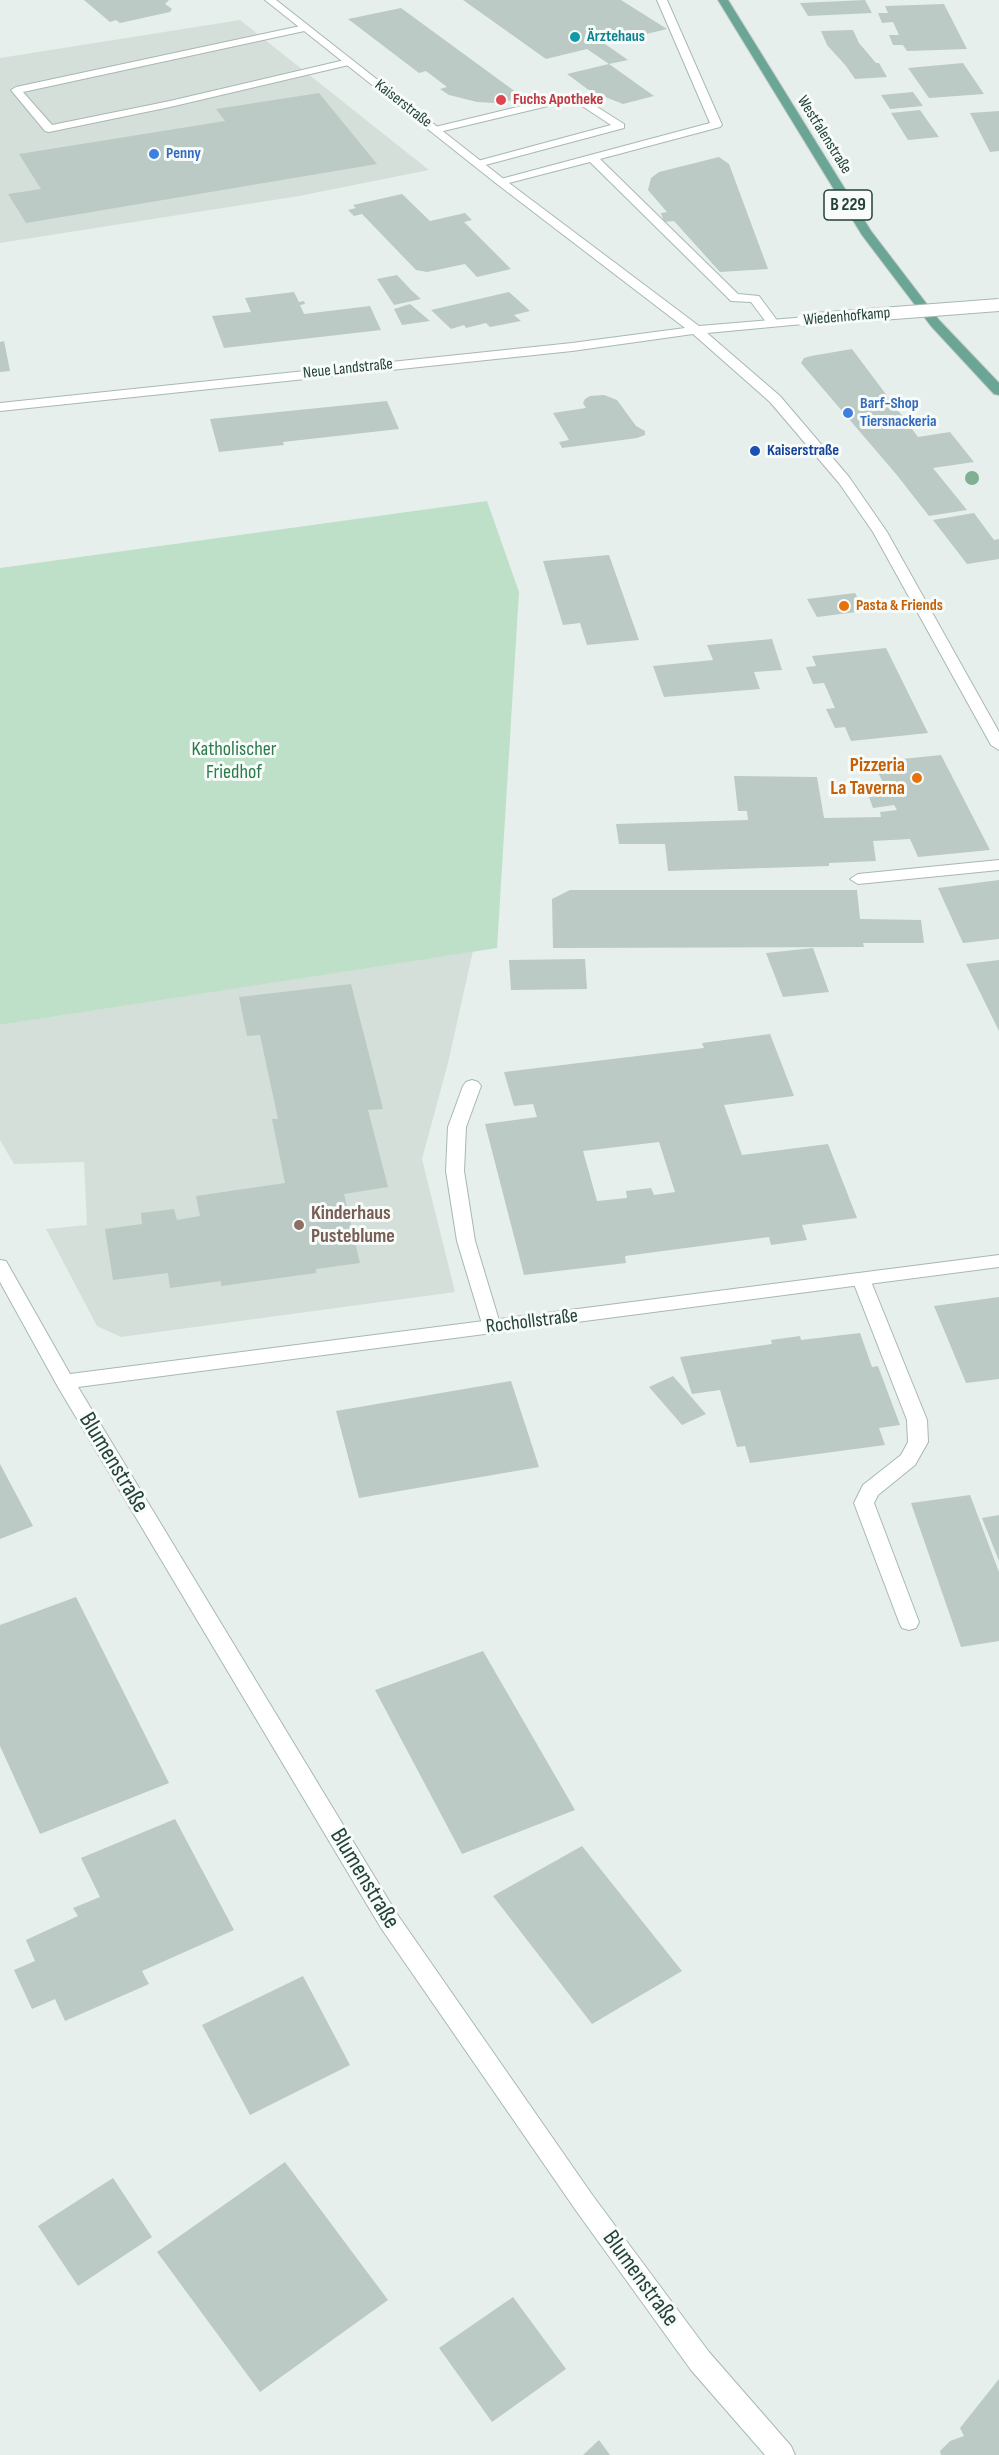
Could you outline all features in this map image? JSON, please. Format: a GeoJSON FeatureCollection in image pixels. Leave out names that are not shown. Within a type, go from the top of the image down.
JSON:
{"type":"FeatureCollection","features":[{"type":"Feature","properties":{"kind":"main road","name":"Westfalenstraße"},"geometry":{"type":"LineString","coordinates":[[723,0],[866,232],[935,322],[999,391]]}},
{"type":"Feature","properties":{"kind":"street","name":"Kaiserstraße"},"geometry":{"type":"LineString","coordinates":[[270,0],[501,182],[696,330],[775,399],[844,480],[880,532],[999,745]]}},
{"type":"Feature","properties":{"kind":"street"},"geometry":{"type":"LineString","coordinates":[[501,182],[716,124],[662,0]]}},
{"type":"Feature","properties":{"kind":"street"},"geometry":{"type":"LineString","coordinates":[[305,28],[16,90],[49,129],[170,104],[349,62]]}},
{"type":"Feature","properties":{"kind":"street"},"geometry":{"type":"LineString","coordinates":[[435,130],[575,96],[620,126],[478,164]]}},
{"type":"Feature","properties":{"kind":"street"},"geometry":{"type":"LineString","coordinates":[[592,158],[735,298],[755,300],[773,323]]}},
{"type":"Feature","properties":{"kind":"street","name":"Wiedenhofkamp"},"geometry":{"type":"LineString","coordinates":[[696,330],[999,305]]}},
{"type":"Feature","properties":{"kind":"street","name":"Neue Landstraße"},"geometry":{"type":"LineString","coordinates":[[0,407],[572,347],[696,330]]}},
{"type":"Feature","properties":{"kind":"street"},"geometry":{"type":"LineString","coordinates":[[858,879],[999,865]]}},
{"type":"Feature","properties":{"kind":"street"},"geometry":{"type":"LineString","coordinates":[[472,1086],[457,1127],[455,1171],[466,1241],[492,1327]]}},
{"type":"Feature","properties":{"kind":"street","name":"Rochollstraße"},"geometry":{"type":"LineString","coordinates":[[65,1382],[999,1261]]}},
{"type":"Feature","properties":{"kind":"street","name":"Blumenstraße"},"geometry":{"type":"LineString","coordinates":[[0,1266],[65,1382],[388,1921],[585,2204],[687,2342],[782,2455]]}},
{"type":"Feature","properties":{"kind":"street"},"geometry":{"type":"LineString","coordinates":[[861,1279],[917,1420],[918,1442],[908,1460],[870,1490],[864,1503],[909,1622]]}},
{"type":"Feature","properties":{"kind":"shaded area"},"geometry":{"type":"Polygon","coordinates":[[[240,20],[429,170],[299,196],[0,243],[0,58],[240,20]]]}},
{"type":"Feature","properties":{"kind":"shaded area"},"geometry":{"type":"Polygon","coordinates":[[[473,951],[448,1063],[422,1159],[455,1292],[121,1337],[97,1326],[46,1229],[87,1225],[84,1162],[14,1164],[0,1140],[0,1025],[473,951]]]}},
{"type":"Feature","properties":{"kind":"green space","name":"Katholischer Friedhof"},"geometry":{"type":"Polygon","coordinates":[[[487,501],[519,592],[497,948],[0,1025],[0,568],[487,501]]]}},
{"type":"Feature","properties":{"kind":"building"},"geometry":{"type":"Polygon","coordinates":[[[84,0],[169,0],[165,4],[172,9],[170,12],[120,23],[116,20],[110,22],[84,0]]]}},
{"type":"Feature","properties":{"kind":"building","name":"Ärztehaus"},"geometry":{"type":"Polygon","coordinates":[[[463,0],[621,0],[667,29],[605,44],[628,60],[609,64],[587,49],[546,59],[463,0]]]}},
{"type":"Feature","properties":{"kind":"building"},"geometry":{"type":"Polygon","coordinates":[[[865,0],[872,13],[808,16],[800,3],[865,0]]]}},
{"type":"Feature","properties":{"kind":"building"},"geometry":{"type":"Polygon","coordinates":[[[944,4],[967,49],[907,51],[903,45],[893,45],[889,35],[899,35],[893,22],[882,23],[878,13],[888,13],[885,6],[944,4]]]}},
{"type":"Feature","properties":{"kind":"building"},"geometry":{"type":"Polygon","coordinates":[[[401,8],[524,98],[495,103],[477,102],[449,95],[440,89],[447,87],[426,71],[419,73],[348,19],[401,8]]]}},
{"type":"Feature","properties":{"kind":"building"},"geometry":{"type":"Polygon","coordinates":[[[853,30],[859,43],[876,63],[879,63],[887,77],[855,79],[827,45],[821,31],[853,30]]]}},
{"type":"Feature","properties":{"kind":"building"},"geometry":{"type":"Polygon","coordinates":[[[963,63],[984,94],[929,98],[908,68],[963,63]]]}},
{"type":"Feature","properties":{"kind":"building"},"geometry":{"type":"Polygon","coordinates":[[[609,64],[654,96],[623,104],[590,91],[567,74],[609,64]]]}},
{"type":"Feature","properties":{"kind":"building"},"geometry":{"type":"Polygon","coordinates":[[[913,92],[923,106],[890,109],[881,95],[913,92]]]}},
{"type":"Feature","properties":{"kind":"building"},"geometry":{"type":"Polygon","coordinates":[[[319,93],[377,164],[26,223],[8,194],[41,189],[19,154],[225,121],[216,109],[319,93]]]}},
{"type":"Feature","properties":{"kind":"building"},"geometry":{"type":"Polygon","coordinates":[[[920,110],[939,137],[908,140],[891,113],[920,110]]]}},
{"type":"Feature","properties":{"kind":"building"},"geometry":{"type":"Polygon","coordinates":[[[999,111],[999,151],[990,152],[970,113],[999,111]]]}},
{"type":"Feature","properties":{"kind":"building"},"geometry":{"type":"Polygon","coordinates":[[[719,157],[729,164],[768,269],[720,272],[674,221],[664,222],[661,213],[667,212],[648,190],[651,178],[659,172],[719,157]]]}},
{"type":"Feature","properties":{"kind":"building"},"geometry":{"type":"Polygon","coordinates":[[[402,194],[430,221],[465,213],[472,220],[464,222],[511,269],[477,277],[465,264],[427,272],[416,270],[362,214],[354,216],[348,210],[356,208],[353,205],[402,194]]]}},
{"type":"Feature","properties":{"kind":"building"},"geometry":{"type":"Polygon","coordinates":[[[397,275],[421,299],[394,305],[377,279],[397,275]]]}},
{"type":"Feature","properties":{"kind":"building"},"geometry":{"type":"Polygon","coordinates":[[[294,292],[299,302],[304,301],[305,304],[300,305],[304,314],[370,306],[381,330],[224,348],[212,316],[251,312],[245,298],[294,292]]]}},
{"type":"Feature","properties":{"kind":"building"},"geometry":{"type":"Polygon","coordinates":[[[509,292],[530,311],[514,315],[521,321],[490,327],[486,323],[466,328],[464,325],[451,329],[431,310],[509,292]]]}},
{"type":"Feature","properties":{"kind":"building"},"geometry":{"type":"Polygon","coordinates":[[[410,304],[430,321],[402,325],[394,309],[410,304]]]}},
{"type":"Feature","properties":{"kind":"building"},"geometry":{"type":"Polygon","coordinates":[[[4,341],[10,371],[0,372],[0,342],[4,341]]]}},
{"type":"Feature","properties":{"kind":"building"},"geometry":{"type":"Polygon","coordinates":[[[852,349],[918,437],[950,432],[974,462],[933,468],[967,510],[929,516],[801,363],[804,358],[811,356],[852,349]]]}},
{"type":"Feature","properties":{"kind":"building"},"geometry":{"type":"Polygon","coordinates":[[[604,395],[617,400],[636,426],[645,431],[645,435],[562,448],[559,442],[569,440],[553,413],[586,408],[583,403],[585,399],[590,396],[604,395]]]}},
{"type":"Feature","properties":{"kind":"building"},"geometry":{"type":"Polygon","coordinates":[[[387,401],[399,429],[283,442],[284,445],[219,452],[210,419],[387,401]]]}},
{"type":"Feature","properties":{"kind":"building"},"geometry":{"type":"Polygon","coordinates":[[[974,513],[994,540],[999,539],[999,559],[967,564],[933,520],[974,513]]]}},
{"type":"Feature","properties":{"kind":"building"},"geometry":{"type":"Polygon","coordinates":[[[609,555],[639,640],[587,645],[580,623],[563,625],[543,561],[609,555]]]}},
{"type":"Feature","properties":{"kind":"building"},"geometry":{"type":"Polygon","coordinates":[[[855,593],[865,611],[817,617],[807,599],[855,593]]]}},
{"type":"Feature","properties":{"kind":"building"},"geometry":{"type":"Polygon","coordinates":[[[772,639],[782,670],[754,672],[760,689],[664,697],[653,666],[713,660],[707,645],[772,639]]]}},
{"type":"Feature","properties":{"kind":"building"},"geometry":{"type":"Polygon","coordinates":[[[886,648],[928,733],[851,741],[845,727],[835,728],[826,709],[835,708],[824,683],[813,684],[806,667],[816,666],[812,656],[886,648]]]}},
{"type":"Feature","properties":{"kind":"building"},"geometry":{"type":"Polygon","coordinates":[[[941,755],[990,850],[918,857],[910,839],[873,841],[876,861],[829,863],[829,866],[668,871],[665,844],[619,844],[616,824],[748,820],[747,811],[738,811],[734,776],[817,777],[824,818],[881,817],[880,812],[897,810],[894,805],[873,808],[869,797],[889,795],[873,762],[941,755]]]}},
{"type":"Feature","properties":{"kind":"building"},"geometry":{"type":"Polygon","coordinates":[[[999,880],[999,939],[963,943],[938,888],[999,880]]]}},
{"type":"Feature","properties":{"kind":"building"},"geometry":{"type":"Polygon","coordinates":[[[570,890],[857,890],[860,919],[921,920],[924,943],[863,943],[864,947],[553,948],[552,899],[570,890]]]}},
{"type":"Feature","properties":{"kind":"building"},"geometry":{"type":"Polygon","coordinates":[[[813,948],[829,992],[783,997],[766,953],[813,948]]]}},
{"type":"Feature","properties":{"kind":"building"},"geometry":{"type":"Polygon","coordinates":[[[585,959],[587,989],[511,990],[509,960],[585,959]]]}},
{"type":"Feature","properties":{"kind":"building"},"geometry":{"type":"Polygon","coordinates":[[[999,960],[999,1031],[966,964],[999,960]]]}},
{"type":"Feature","properties":{"kind":"building","name":"Kinderhaus Pusteblume"},"geometry":{"type":"Polygon","coordinates":[[[351,984],[383,1109],[368,1110],[388,1187],[344,1194],[360,1263],[316,1269],[316,1273],[221,1286],[221,1281],[170,1288],[168,1273],[113,1280],[105,1229],[142,1224],[141,1213],[174,1209],[177,1220],[200,1216],[196,1196],[285,1183],[272,1119],[278,1119],[260,1035],[247,1036],[239,997],[351,984]]]}},
{"type":"Feature","properties":{"kind":"building"},"geometry":{"type":"Polygon","coordinates":[[[770,1034],[794,1096],[724,1105],[742,1155],[828,1144],[857,1218],[802,1225],[807,1240],[771,1245],[769,1237],[625,1256],[626,1263],[524,1275],[485,1124],[537,1117],[533,1104],[514,1106],[504,1072],[704,1048],[702,1043],[770,1034]],[[659,1142],[583,1151],[597,1201],[627,1198],[626,1191],[651,1188],[654,1195],[675,1192],[659,1142]]]}},
{"type":"Feature","properties":{"kind":"building"},"geometry":{"type":"Polygon","coordinates":[[[999,1297],[999,1379],[966,1383],[934,1306],[999,1297]]]}},
{"type":"Feature","properties":{"kind":"building"},"geometry":{"type":"Polygon","coordinates":[[[860,1333],[872,1367],[878,1366],[900,1425],[879,1428],[885,1445],[750,1463],[745,1446],[737,1447],[720,1390],[692,1394],[680,1357],[772,1344],[771,1340],[800,1336],[801,1340],[860,1333]]]}},
{"type":"Feature","properties":{"kind":"building"},"geometry":{"type":"Polygon","coordinates":[[[673,1376],[706,1414],[682,1425],[649,1387],[673,1376]]]}},
{"type":"Feature","properties":{"kind":"building"},"geometry":{"type":"Polygon","coordinates":[[[511,1381],[539,1467],[359,1498],[336,1411],[511,1381]]]}},
{"type":"Feature","properties":{"kind":"building"},"geometry":{"type":"Polygon","coordinates":[[[0,1464],[33,1526],[0,1539],[0,1464]]]}},
{"type":"Feature","properties":{"kind":"building"},"geometry":{"type":"Polygon","coordinates":[[[970,1495],[999,1572],[999,1641],[961,1647],[911,1503],[970,1495]]]}},
{"type":"Feature","properties":{"kind":"building"},"geometry":{"type":"Polygon","coordinates":[[[999,1515],[999,1561],[982,1518],[999,1515]]]}},
{"type":"Feature","properties":{"kind":"building"},"geometry":{"type":"Polygon","coordinates":[[[76,1597],[169,1783],[40,1834],[0,1746],[0,1625],[76,1597]]]}},
{"type":"Feature","properties":{"kind":"building"},"geometry":{"type":"Polygon","coordinates":[[[483,1651],[575,1810],[462,1854],[375,1690],[483,1651]]]}},
{"type":"Feature","properties":{"kind":"building"},"geometry":{"type":"Polygon","coordinates":[[[175,1819],[234,1930],[142,1971],[149,1984],[65,2021],[55,1999],[32,2009],[14,1970],[35,1961],[26,1940],[78,1916],[73,1908],[100,1897],[81,1858],[175,1819]]]}},
{"type":"Feature","properties":{"kind":"building"},"geometry":{"type":"Polygon","coordinates":[[[582,1846],[682,1971],[592,2024],[493,1896],[582,1846]]]}},
{"type":"Feature","properties":{"kind":"building"},"geometry":{"type":"Polygon","coordinates":[[[303,1976],[350,2065],[250,2115],[202,2025],[303,1976]]]}},
{"type":"Feature","properties":{"kind":"building"},"geometry":{"type":"Polygon","coordinates":[[[285,2162],[388,2300],[260,2392],[157,2252],[285,2162]]]}},
{"type":"Feature","properties":{"kind":"building"},"geometry":{"type":"Polygon","coordinates":[[[113,2178],[152,2237],[78,2286],[38,2226],[113,2178]]]}},
{"type":"Feature","properties":{"kind":"building"},"geometry":{"type":"Polygon","coordinates":[[[513,2297],[566,2369],[492,2422],[439,2348],[513,2297]]]}},
{"type":"Feature","properties":{"kind":"building"},"geometry":{"type":"Polygon","coordinates":[[[999,2379],[999,2455],[941,2455],[940,2451],[950,2441],[964,2436],[960,2428],[999,2379]]]}},
{"type":"Feature","properties":{"kind":"building"},"geometry":{"type":"Polygon","coordinates":[[[599,2440],[610,2455],[583,2455],[599,2440]]]}},
{"type":"Feature","properties":{"kind":"place","name":"Ärztehaus"},"geometry":{"type":"Point","coordinates":[575,37]}},
{"type":"Feature","properties":{"kind":"place","name":"Fuchs Apotheke"},"geometry":{"type":"Point","coordinates":[501,100]}},
{"type":"Feature","properties":{"kind":"place","name":"Penny"},"geometry":{"type":"Point","coordinates":[154,154]}},
{"type":"Feature","properties":{"kind":"place","name":"Barf-Shop Tiersnackeria"},"geometry":{"type":"Point","coordinates":[848,413]}},
{"type":"Feature","properties":{"kind":"place","name":"Kaiserstraße"},"geometry":{"type":"Point","coordinates":[755,451]}},
{"type":"Feature","properties":{"kind":"place","name":"Pasta & Friends"},"geometry":{"type":"Point","coordinates":[844,606]}},
{"type":"Feature","properties":{"kind":"place","name":"Pizzeria La Taverna"},"geometry":{"type":"Point","coordinates":[917,778]}},
{"type":"Feature","properties":{"kind":"place","name":"Kinderhaus Pusteblume"},"geometry":{"type":"Point","coordinates":[299,1225]}}]}
